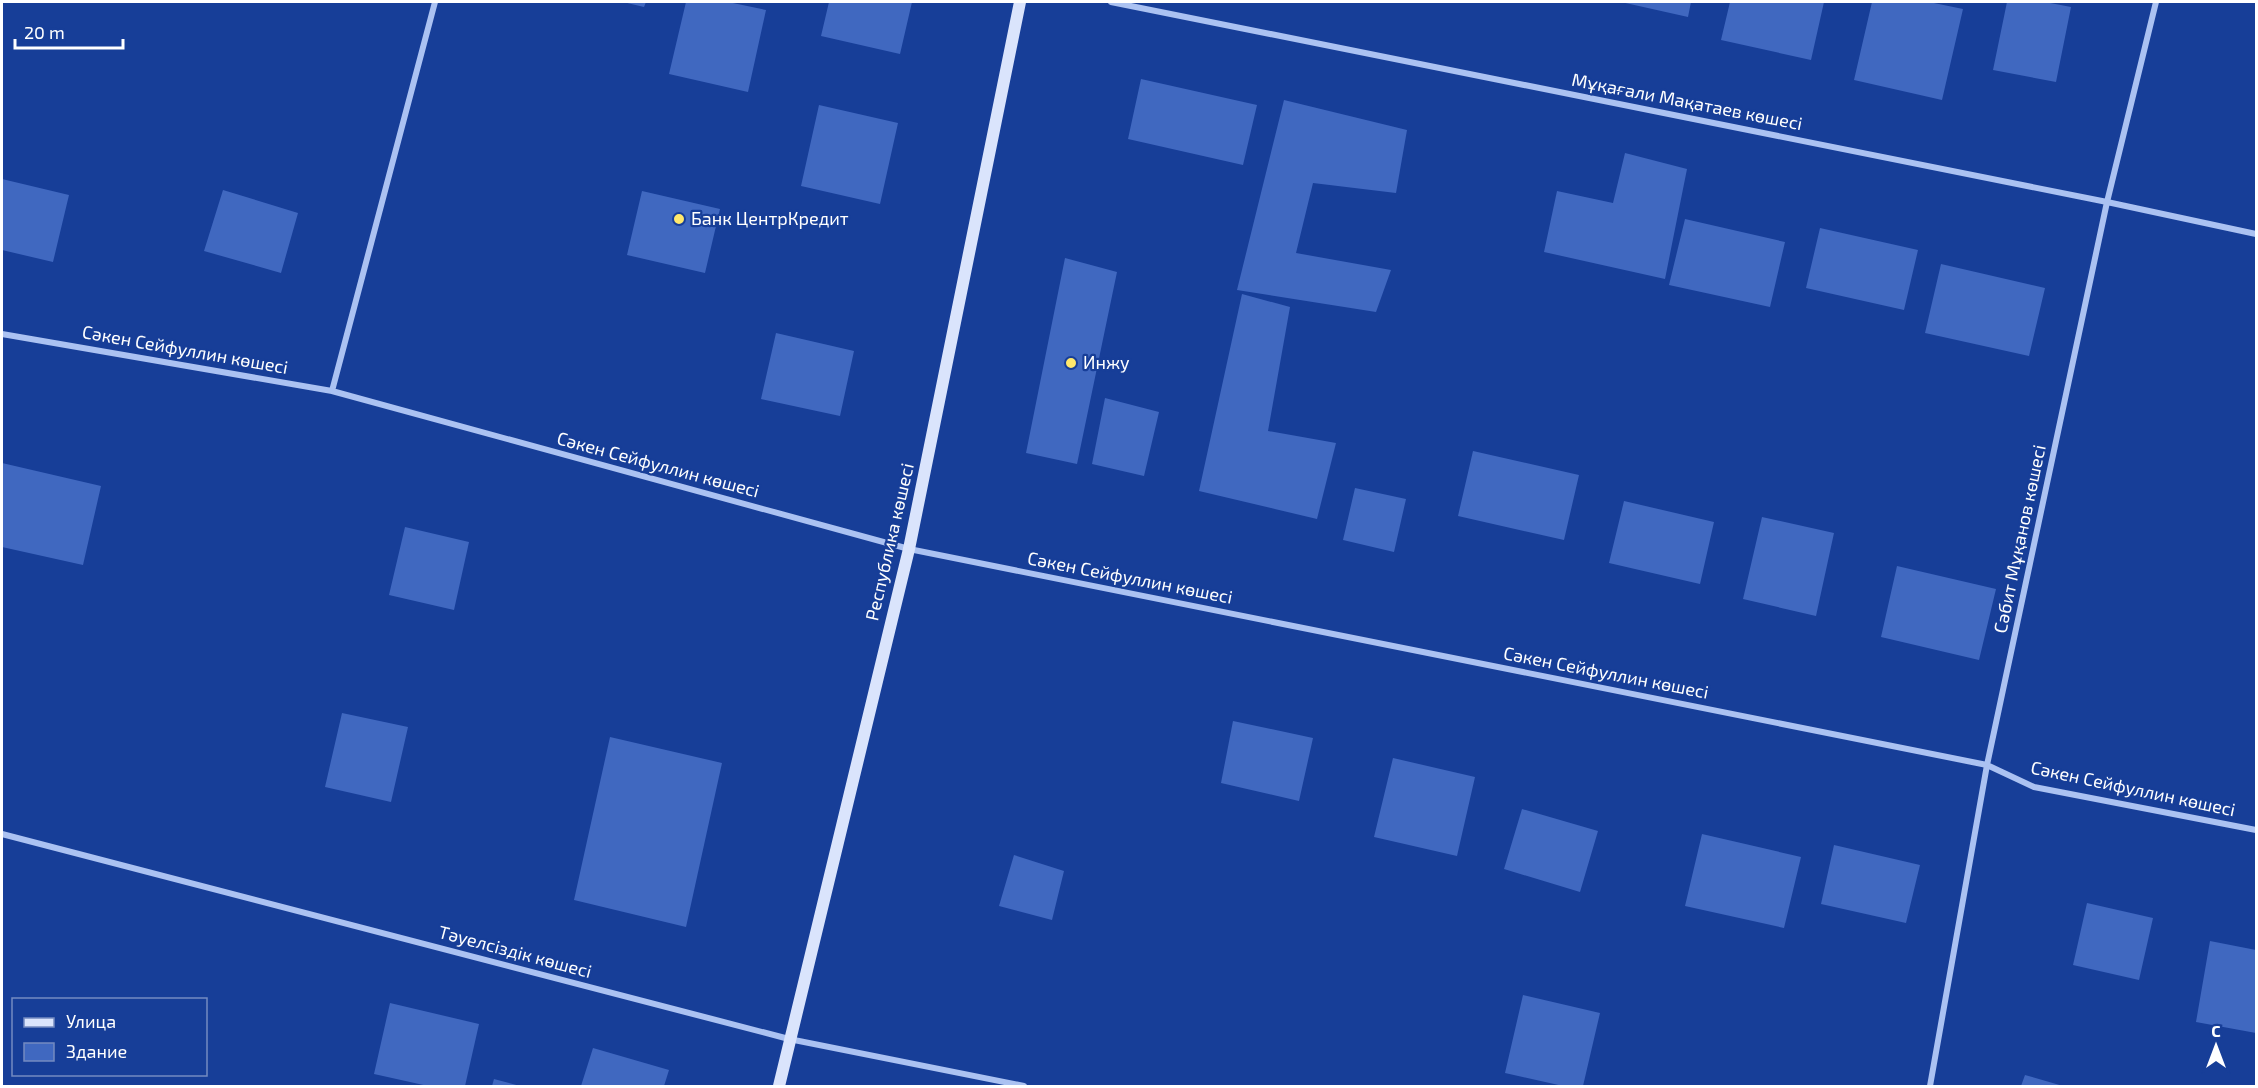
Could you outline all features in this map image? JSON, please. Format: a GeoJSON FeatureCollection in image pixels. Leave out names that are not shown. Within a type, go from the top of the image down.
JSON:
{"type":"FeatureCollection","features":[{"type":"Feature","properties":{"kind":"street"},"geometry":{"type":"LineString","coordinates":[[332,391],[435,2]]}},
{"type":"Feature","properties":{"kind":"street","name":"Республика көшесі"},"geometry":{"type":"LineString","coordinates":[[779,1086],[909,549],[1020,2]]}},
{"type":"Feature","properties":{"kind":"street","name":"Мұқағали Мақатаев көшесі"},"geometry":{"type":"LineString","coordinates":[[1112,2],[2256,234]]}},
{"type":"Feature","properties":{"kind":"street","name":"Сәбит Мұқанов көшесі"},"geometry":{"type":"LineString","coordinates":[[1930,1086],[1987,765],[2107,202],[2156,2]]}},
{"type":"Feature","properties":{"kind":"street","name":"Сәкен Сейфуллин көшесі"},"geometry":{"type":"LineString","coordinates":[[2,334],[332,391],[909,549],[1987,765],[2034,787],[2256,830]]}},
{"type":"Feature","properties":{"kind":"street","name":"Тәуелсіздік көшесі"},"geometry":{"type":"LineString","coordinates":[[2,834],[789,1039],[1024,1086]]}},
{"type":"Feature","properties":{"kind":"building"},"geometry":{"type":"Polygon","coordinates":[[[623,2],[646,2],[644,7],[623,2]]]}},
{"type":"Feature","properties":{"kind":"building"},"geometry":{"type":"Polygon","coordinates":[[[686,2],[728,2],[766,10],[748,92],[669,74],[686,2]]]}},
{"type":"Feature","properties":{"kind":"building"},"geometry":{"type":"Polygon","coordinates":[[[829,2],[912,2],[900,54],[821,36],[829,2]]]}},
{"type":"Feature","properties":{"kind":"building"},"geometry":{"type":"Polygon","coordinates":[[[1621,2],[1691,2],[1688,17],[1621,2]]]}},
{"type":"Feature","properties":{"kind":"building"},"geometry":{"type":"Polygon","coordinates":[[[1730,2],[1824,2],[1811,60],[1721,40],[1730,2]]]}},
{"type":"Feature","properties":{"kind":"building"},"geometry":{"type":"Polygon","coordinates":[[[1872,2],[1929,2],[1963,9],[1942,100],[1854,80],[1872,2]]]}},
{"type":"Feature","properties":{"kind":"building"},"geometry":{"type":"Polygon","coordinates":[[[2007,2],[2045,2],[2071,7],[2056,82],[1993,70],[2007,2]]]}},
{"type":"Feature","properties":{"kind":"building"},"geometry":{"type":"Polygon","coordinates":[[[1141,79],[1257,105],[1243,165],[1128,139],[1141,79]]]}},
{"type":"Feature","properties":{"kind":"building"},"geometry":{"type":"Polygon","coordinates":[[[1284,100],[1407,130],[1396,193],[1313,183],[1296,253],[1391,270],[1376,312],[1237,290],[1284,100]]]}},
{"type":"Feature","properties":{"kind":"building"},"geometry":{"type":"Polygon","coordinates":[[[819,105],[898,123],[880,204],[801,186],[819,105]]]}},
{"type":"Feature","properties":{"kind":"building"},"geometry":{"type":"Polygon","coordinates":[[[1625,153],[1687,169],[1665,279],[1544,252],[1557,191],[1613,203],[1625,153]]]}},
{"type":"Feature","properties":{"kind":"building"},"geometry":{"type":"Polygon","coordinates":[[[2,179],[69,195],[53,262],[2,250],[2,179]]]}},
{"type":"Feature","properties":{"kind":"building"},"geometry":{"type":"Polygon","coordinates":[[[223,190],[298,213],[281,273],[204,251],[223,190]]]}},
{"type":"Feature","properties":{"kind":"building"},"geometry":{"type":"Polygon","coordinates":[[[642,191],[720,209],[705,273],[627,255],[642,191]]]}},
{"type":"Feature","properties":{"kind":"building"},"geometry":{"type":"Polygon","coordinates":[[[1685,219],[1785,242],[1770,307],[1669,285],[1685,219]]]}},
{"type":"Feature","properties":{"kind":"building"},"geometry":{"type":"Polygon","coordinates":[[[1820,228],[1918,250],[1904,310],[1806,288],[1820,228]]]}},
{"type":"Feature","properties":{"kind":"building","name":"Инжу"},"geometry":{"type":"Polygon","coordinates":[[[1065,258],[1117,272],[1077,464],[1026,453],[1065,258]]]}},
{"type":"Feature","properties":{"kind":"building"},"geometry":{"type":"Polygon","coordinates":[[[1941,264],[2045,288],[2029,356],[1925,333],[1941,264]]]}},
{"type":"Feature","properties":{"kind":"building"},"geometry":{"type":"Polygon","coordinates":[[[1242,294],[1290,307],[1268,431],[1336,443],[1317,519],[1199,491],[1242,294]]]}},
{"type":"Feature","properties":{"kind":"building"},"geometry":{"type":"Polygon","coordinates":[[[776,333],[854,351],[840,416],[761,399],[776,333]]]}},
{"type":"Feature","properties":{"kind":"building"},"geometry":{"type":"Polygon","coordinates":[[[1105,398],[1159,412],[1144,476],[1092,464],[1105,398]]]}},
{"type":"Feature","properties":{"kind":"building"},"geometry":{"type":"Polygon","coordinates":[[[1473,451],[1579,475],[1564,540],[1458,516],[1473,451]]]}},
{"type":"Feature","properties":{"kind":"building"},"geometry":{"type":"Polygon","coordinates":[[[2,463],[101,486],[83,565],[2,547],[2,463]]]}},
{"type":"Feature","properties":{"kind":"building"},"geometry":{"type":"Polygon","coordinates":[[[1355,488],[1406,499],[1394,552],[1343,540],[1355,488]]]}},
{"type":"Feature","properties":{"kind":"building"},"geometry":{"type":"Polygon","coordinates":[[[1624,501],[1714,522],[1700,584],[1609,563],[1624,501]]]}},
{"type":"Feature","properties":{"kind":"building"},"geometry":{"type":"Polygon","coordinates":[[[1762,517],[1834,533],[1816,616],[1743,599],[1762,517]]]}},
{"type":"Feature","properties":{"kind":"building"},"geometry":{"type":"Polygon","coordinates":[[[405,527],[469,542],[454,610],[389,595],[405,527]]]}},
{"type":"Feature","properties":{"kind":"building"},"geometry":{"type":"Polygon","coordinates":[[[1897,566],[1996,589],[1979,660],[1881,637],[1897,566]]]}},
{"type":"Feature","properties":{"kind":"building"},"geometry":{"type":"Polygon","coordinates":[[[342,713],[408,727],[391,802],[325,787],[342,713]]]}},
{"type":"Feature","properties":{"kind":"building"},"geometry":{"type":"Polygon","coordinates":[[[1233,721],[1313,738],[1299,801],[1221,783],[1233,721]]]}},
{"type":"Feature","properties":{"kind":"building"},"geometry":{"type":"Polygon","coordinates":[[[610,737],[722,763],[686,927],[574,900],[610,737]]]}},
{"type":"Feature","properties":{"kind":"building"},"geometry":{"type":"Polygon","coordinates":[[[1393,758],[1475,777],[1457,856],[1374,837],[1393,758]]]}},
{"type":"Feature","properties":{"kind":"building"},"geometry":{"type":"Polygon","coordinates":[[[1522,809],[1598,831],[1580,892],[1504,869],[1522,809]]]}},
{"type":"Feature","properties":{"kind":"building"},"geometry":{"type":"Polygon","coordinates":[[[1702,834],[1801,857],[1784,928],[1685,906],[1702,834]]]}},
{"type":"Feature","properties":{"kind":"building"},"geometry":{"type":"Polygon","coordinates":[[[1834,845],[1920,865],[1906,923],[1821,904],[1834,845]]]}},
{"type":"Feature","properties":{"kind":"building"},"geometry":{"type":"Polygon","coordinates":[[[1014,855],[1064,871],[1052,920],[999,906],[1014,855]]]}},
{"type":"Feature","properties":{"kind":"building"},"geometry":{"type":"Polygon","coordinates":[[[2087,903],[2153,918],[2139,980],[2073,965],[2087,903]]]}},
{"type":"Feature","properties":{"kind":"building"},"geometry":{"type":"Polygon","coordinates":[[[2210,941],[2256,950],[2256,1033],[2196,1022],[2210,941]]]}},
{"type":"Feature","properties":{"kind":"building"},"geometry":{"type":"Polygon","coordinates":[[[1523,995],[1600,1013],[1583,1086],[1563,1086],[1505,1073],[1523,995]]]}},
{"type":"Feature","properties":{"kind":"building"},"geometry":{"type":"Polygon","coordinates":[[[390,1003],[479,1024],[465,1086],[428,1086],[374,1074],[390,1003]]]}},
{"type":"Feature","properties":{"kind":"building"},"geometry":{"type":"Polygon","coordinates":[[[593,1048],[669,1070],[664,1086],[581,1086],[593,1048]]]}},
{"type":"Feature","properties":{"kind":"building"},"geometry":{"type":"Polygon","coordinates":[[[2025,1075],[2063,1086],[2021,1086],[2025,1075]]]}},
{"type":"Feature","properties":{"kind":"building"},"geometry":{"type":"Polygon","coordinates":[[[494,1079],[520,1086],[492,1086],[494,1079]]]}},
{"type":"Feature","properties":{"kind":"place","name":"Банк ЦентрКредит"},"geometry":{"type":"Point","coordinates":[679,219]}},
{"type":"Feature","properties":{"kind":"place","name":"Инжу"},"geometry":{"type":"Point","coordinates":[1071,363]}}]}
